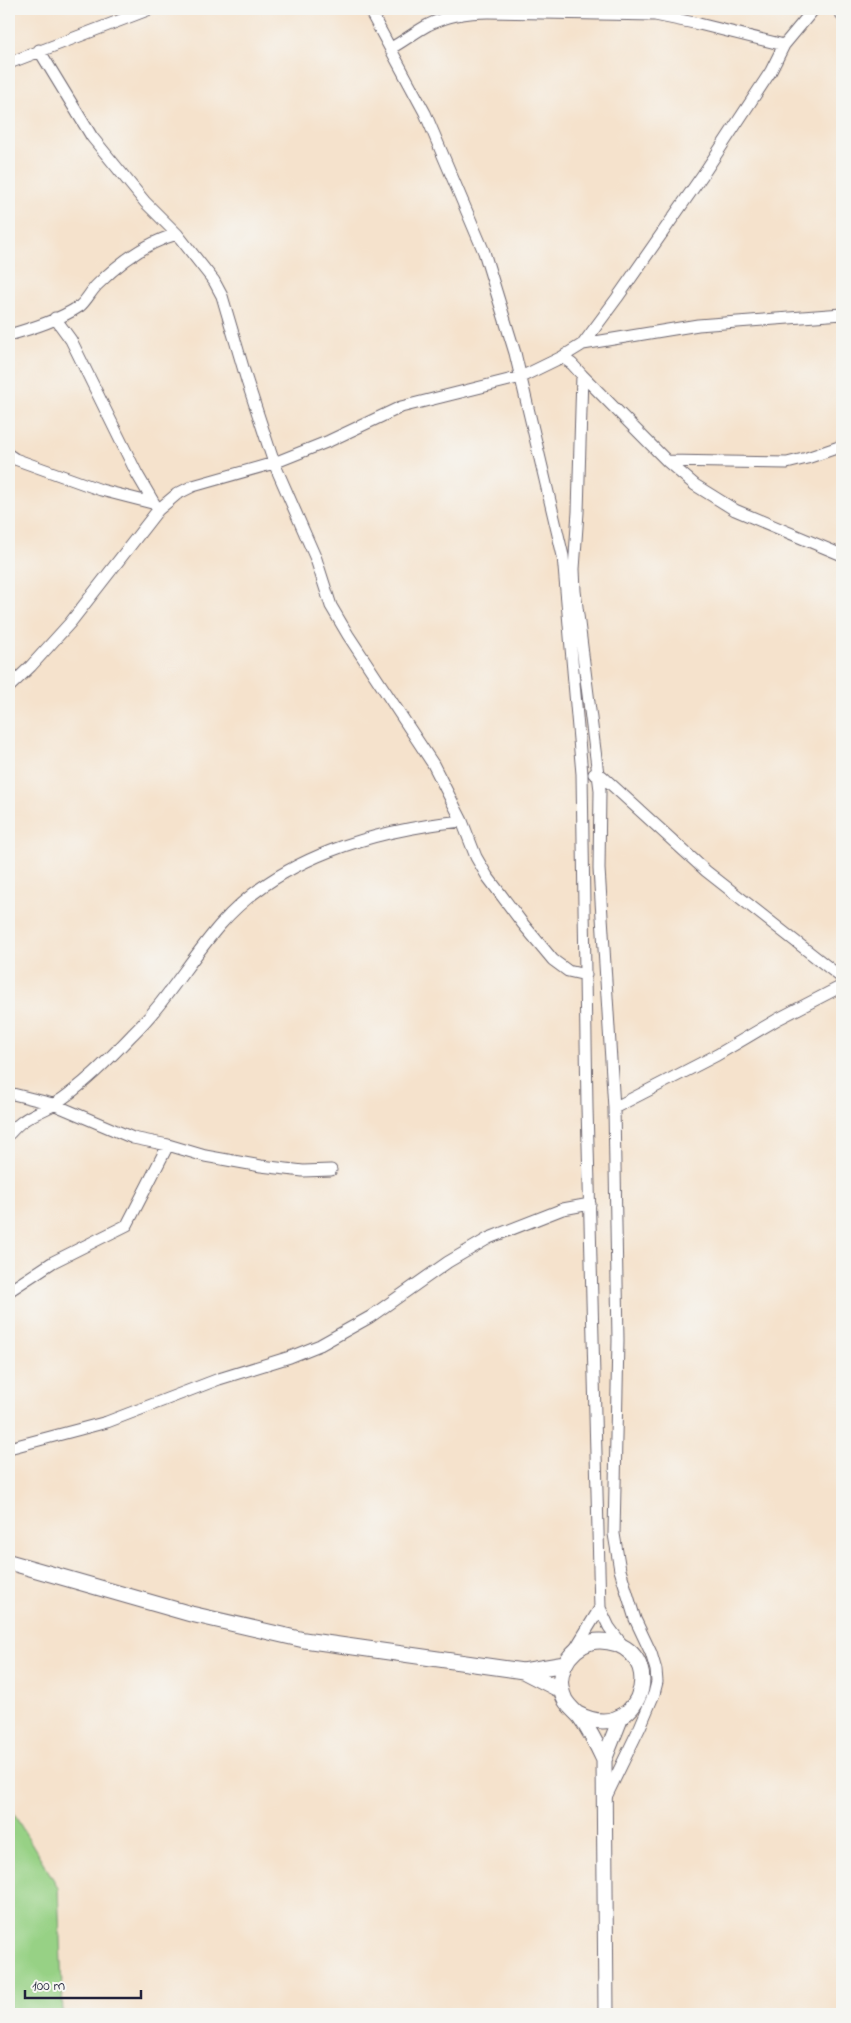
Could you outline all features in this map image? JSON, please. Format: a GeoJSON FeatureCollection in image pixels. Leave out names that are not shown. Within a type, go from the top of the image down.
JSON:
{"type":"FeatureCollection","features":[{"type":"Feature","properties":{"kind":"main road"},"geometry":{"type":"LineString","coordinates":[[9,1562],[191,1614],[304,1640],[523,1671],[562,1691]]}},
{"type":"Feature","properties":{"kind":"main road"},"geometry":{"type":"LineString","coordinates":[[597,1641],[610,1641],[623,1646],[639,1664],[642,1688],[638,1700],[621,1717],[610,1721],[588,1720],[570,1708],[562,1691],[561,1677],[568,1659],[583,1645],[597,1641]]}},
{"type":"Feature","properties":{"kind":"main road"},"geometry":{"type":"LineString","coordinates":[[523,1671],[568,1659]]}},
{"type":"Feature","properties":{"kind":"main road"},"geometry":{"type":"LineString","coordinates":[[578,1714],[596,1742],[604,1760]]}},
{"type":"Feature","properties":{"kind":"main road"},"geometry":{"type":"LineString","coordinates":[[606,2014],[604,1760],[621,1717]]}},
{"type":"Feature","properties":{"kind":"street"},"geometry":{"type":"LineString","coordinates":[[9,63],[150,9]]}},
{"type":"Feature","properties":{"kind":"street"},"geometry":{"type":"LineString","coordinates":[[369,9],[425,113],[484,252],[521,377],[563,556],[582,774],[600,1608],[609,1626],[623,1646]]}},
{"type":"Feature","properties":{"kind":"street"},"geometry":{"type":"LineString","coordinates":[[9,687],[70,623],[155,507],[193,486],[274,463],[329,441],[401,407],[521,377],[562,357],[583,344],[704,173],[771,71],[784,45],[814,9]]}},
{"type":"Feature","properties":{"kind":"street"},"geometry":{"type":"LineString","coordinates":[[841,9],[842,16]]}},
{"type":"Feature","properties":{"kind":"street"},"geometry":{"type":"LineString","coordinates":[[391,48],[430,24],[461,15],[489,12],[655,15],[784,45]]}},
{"type":"Feature","properties":{"kind":"street"},"geometry":{"type":"LineString","coordinates":[[39,50],[92,137],[145,202],[177,234],[214,281],[222,296],[274,463],[316,559],[331,606],[348,635],[434,764],[462,821],[476,858],[487,876],[532,936],[553,960],[568,971],[586,975]]}},
{"type":"Feature","properties":{"kind":"street"},"geometry":{"type":"LineString","coordinates":[[9,335],[41,325],[81,305],[95,287],[135,252],[159,239],[177,234]]}},
{"type":"Feature","properties":{"kind":"street"},"geometry":{"type":"LineString","coordinates":[[583,344],[698,325],[842,314]]}},
{"type":"Feature","properties":{"kind":"street"},"geometry":{"type":"LineString","coordinates":[[55,318],[71,340],[155,507]]}},
{"type":"Feature","properties":{"kind":"street"},"geometry":{"type":"LineString","coordinates":[[562,357],[572,364],[667,462],[695,485],[735,510],[842,555]]}},
{"type":"Feature","properties":{"kind":"street"},"geometry":{"type":"LineString","coordinates":[[582,375],[575,584],[600,790],[600,869],[614,1108],[618,1340],[614,1534],[620,1570],[635,1619],[651,1653],[657,1682],[640,1727],[604,1801]]}},
{"type":"Feature","properties":{"kind":"street"},"geometry":{"type":"LineString","coordinates":[[667,462],[787,463],[842,446]]}},
{"type":"Feature","properties":{"kind":"street"},"geometry":{"type":"LineString","coordinates":[[9,454],[24,463],[155,507]]}},
{"type":"Feature","properties":{"kind":"street"},"geometry":{"type":"LineString","coordinates":[[582,774],[598,774],[706,871],[842,978]]}},
{"type":"Feature","properties":{"kind":"street"},"geometry":{"type":"LineString","coordinates":[[9,1134],[23,1120],[53,1104],[95,1072],[142,1026],[220,926],[240,903],[256,889],[294,867],[338,848],[423,825],[462,821]]}},
{"type":"Feature","properties":{"kind":"street"},"geometry":{"type":"LineString","coordinates":[[614,1108],[842,986]]}},
{"type":"Feature","properties":{"kind":"street"},"geometry":{"type":"LineString","coordinates":[[9,1093],[53,1104],[132,1138],[168,1145],[206,1156],[303,1171],[331,1170]]}},
{"type":"Feature","properties":{"kind":"street"},"geometry":{"type":"LineString","coordinates":[[9,1291],[53,1262],[127,1225],[168,1145]]}},
{"type":"Feature","properties":{"kind":"street"},"geometry":{"type":"LineString","coordinates":[[9,1448],[107,1422],[218,1379],[290,1357],[320,1345],[370,1317],[448,1262],[489,1238],[563,1209],[590,1204]]}},
{"type":"Feature","properties":{"kind":"street"},"geometry":{"type":"LineString","coordinates":[[568,1659],[600,1608]]}},
{"type":"Feature","properties":{"kind":"green space"},"geometry":{"type":"Polygon","coordinates":[[[9,1806],[58,1887],[63,2014],[9,2014],[9,1806]]]}}]}
